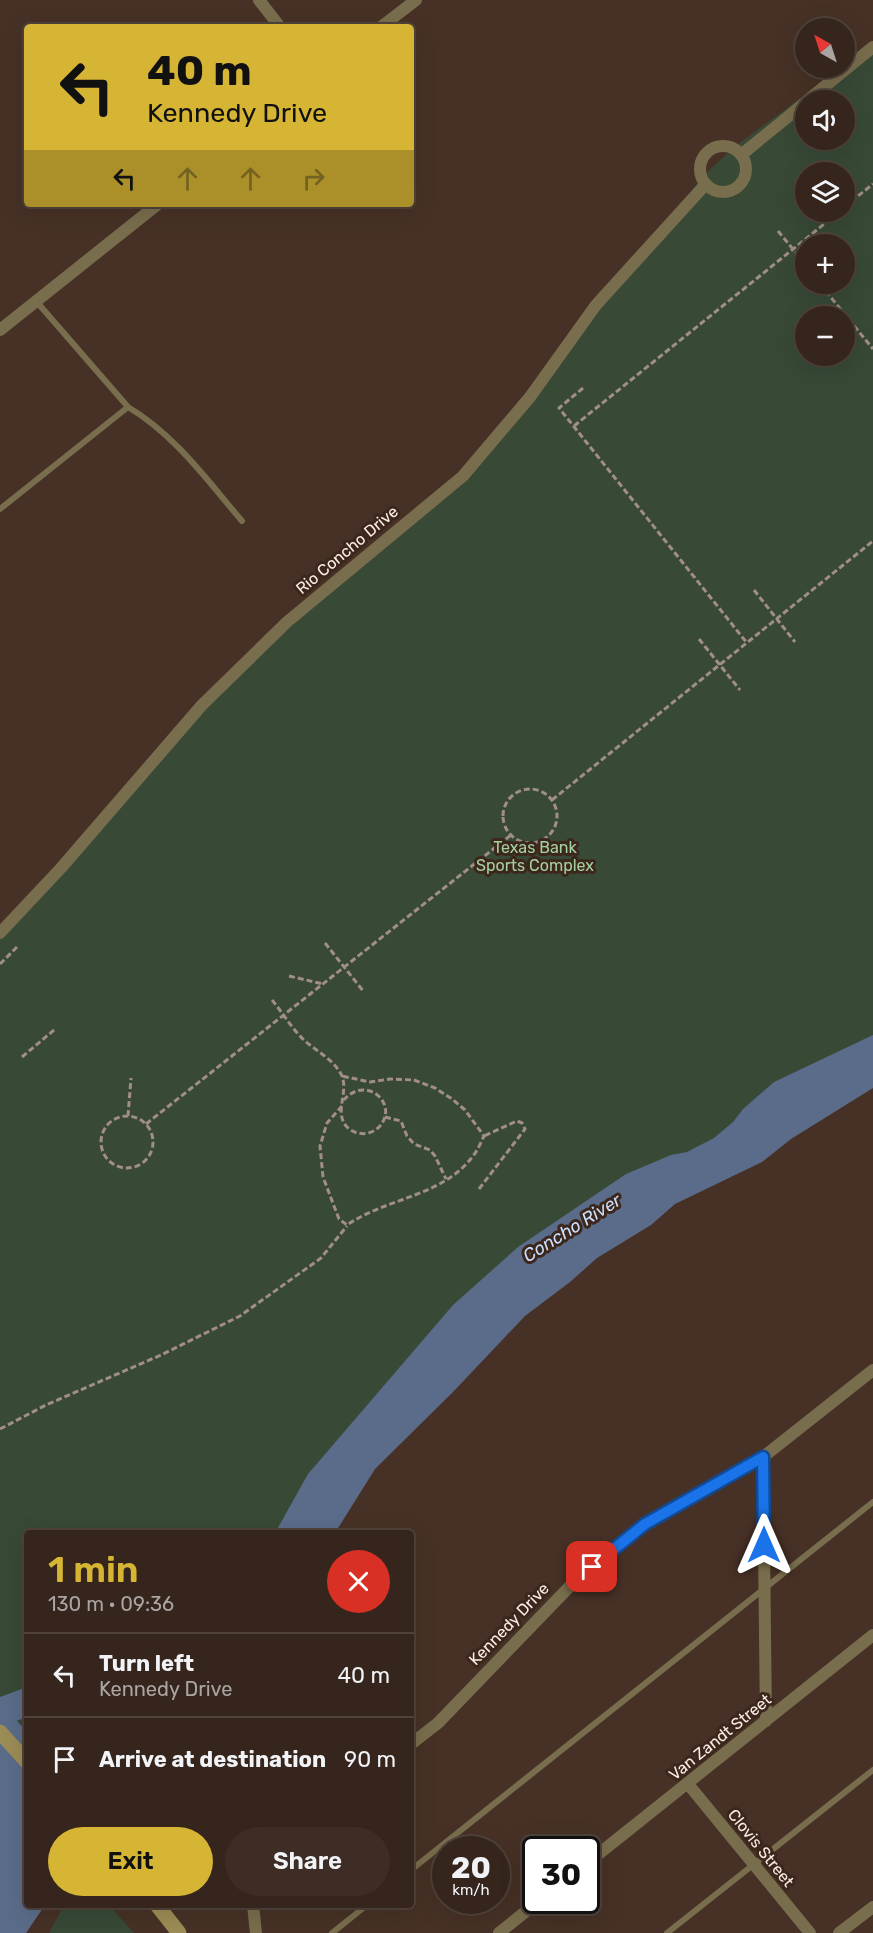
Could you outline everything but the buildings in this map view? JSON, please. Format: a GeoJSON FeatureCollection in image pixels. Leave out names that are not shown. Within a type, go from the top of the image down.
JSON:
{"type":"FeatureCollection","features":[{"type":"Feature","properties":{"kind":"main road"},"geometry":{"type":"LineString","coordinates":[[0,1732],[24,1759]]}},
{"type":"Feature","properties":{"kind":"main road"},"geometry":{"type":"LineString","coordinates":[[158,1908],[179,1933]]}},
{"type":"Feature","properties":{"kind":"street"},"geometry":{"type":"LineString","coordinates":[[259,0],[278,24]]}},
{"type":"Feature","properties":{"kind":"street"},"geometry":{"type":"LineString","coordinates":[[385,24],[416,0]]}},
{"type":"Feature","properties":{"kind":"street"},"geometry":{"type":"LineString","coordinates":[[820,90],[873,47]]}},
{"type":"Feature","properties":{"kind":"street"},"geometry":{"type":"LineString","coordinates":[[741,155],[795,111]]}},
{"type":"Feature","properties":{"kind":"street"},"geometry":{"type":"LineString","coordinates":[[726,146],[733,148],[741,155],[746,170],[741,184],[735,190],[719,193],[705,185],[699,170],[700,162],[710,150],[726,146]]}},
{"type":"Feature","properties":{"kind":"street","name":"Rio Concho Drive"},"geometry":{"type":"LineString","coordinates":[[0,933],[61,868],[202,705],[287,622],[463,476],[530,397],[596,305],[705,185]]}},
{"type":"Feature","properties":{"kind":"street"},"geometry":{"type":"LineString","coordinates":[[0,330],[154,207]]}},
{"type":"Feature","properties":{"kind":"street","name":"Kennedy Drive"},"geometry":{"type":"LineString","coordinates":[[414,1742],[438,1723],[575,1581],[645,1524],[763,1457],[873,1370]]}},
{"type":"Feature","properties":{"kind":"street"},"geometry":{"type":"LineString","coordinates":[[763,1457],[766,1721]]}},
{"type":"Feature","properties":{"kind":"street","name":"Van Zandt Street"},"geometry":{"type":"LineString","coordinates":[[600,1853],[873,1635]]}},
{"type":"Feature","properties":{"kind":"street","name":"Clovis Street"},"geometry":{"type":"LineString","coordinates":[[688,1784],[810,1933]]}},
{"type":"Feature","properties":{"kind":"street"},"geometry":{"type":"LineString","coordinates":[[839,1933],[873,1907]]}},
{"type":"Feature","properties":{"kind":"street"},"geometry":{"type":"LineString","coordinates":[[253,1908],[256,1933]]}},
{"type":"Feature","properties":{"kind":"street"},"geometry":{"type":"LineString","coordinates":[[500,1933],[523,1914]]}},
{"type":"Feature","properties":{"kind":"lane"},"geometry":{"type":"LineString","coordinates":[[36,302],[128,407],[145,417],[176,444],[242,521]]}},
{"type":"Feature","properties":{"kind":"lane"},"geometry":{"type":"LineString","coordinates":[[0,509],[128,407]]}},
{"type":"Feature","properties":{"kind":"lane"},"geometry":{"type":"LineString","coordinates":[[414,1868],[873,1502]]}},
{"type":"Feature","properties":{"kind":"lane"},"geometry":{"type":"LineString","coordinates":[[667,1933],[873,1770]]}},
{"type":"Feature","properties":{"kind":"lane"},"geometry":{"type":"LineString","coordinates":[[332,1933],[363,1908]]}},
{"type":"Feature","properties":{"kind":"path"},"geometry":{"type":"LineString","coordinates":[[855,198],[873,184]]}},
{"type":"Feature","properties":{"kind":"path"},"geometry":{"type":"LineString","coordinates":[[574,426],[827,222]]}},
{"type":"Feature","properties":{"kind":"path"},"geometry":{"type":"LineString","coordinates":[[778,231],[795,251]]}},
{"type":"Feature","properties":{"kind":"path"},"geometry":{"type":"LineString","coordinates":[[828,294],[873,350]]}},
{"type":"Feature","properties":{"kind":"path"},"geometry":{"type":"LineString","coordinates":[[583,388],[559,408],[747,642]]}},
{"type":"Feature","properties":{"kind":"path"},"geometry":{"type":"LineString","coordinates":[[552,800],[873,541]]}},
{"type":"Feature","properties":{"kind":"path"},"geometry":{"type":"LineString","coordinates":[[754,590],[795,642]]}},
{"type":"Feature","properties":{"kind":"path"},"geometry":{"type":"LineString","coordinates":[[699,639],[740,690]]}},
{"type":"Feature","properties":{"kind":"path"},"geometry":{"type":"LineString","coordinates":[[534,789],[543,792],[552,800],[557,815],[554,830],[548,837],[540,842],[531,843],[521,842],[511,835],[506,827],[505,809],[509,800],[516,794],[534,789]]}},
{"type":"Feature","properties":{"kind":"path"},"geometry":{"type":"LineString","coordinates":[[146,1124],[511,835]]}},
{"type":"Feature","properties":{"kind":"path"},"geometry":{"type":"LineString","coordinates":[[325,943],[364,992]]}},
{"type":"Feature","properties":{"kind":"path"},"geometry":{"type":"LineString","coordinates":[[0,964],[19,945]]}},
{"type":"Feature","properties":{"kind":"path"},"geometry":{"type":"LineString","coordinates":[[289,976],[323,984]]}},
{"type":"Feature","properties":{"kind":"path"},"geometry":{"type":"LineString","coordinates":[[272,1000],[302,1039],[334,1065],[342,1076],[344,1100],[341,1111],[344,1122],[355,1132],[363,1134],[376,1130],[382,1124],[385,1117],[385,1106],[381,1099],[371,1091],[356,1090],[344,1100]]}},
{"type":"Feature","properties":{"kind":"path"},"geometry":{"type":"LineString","coordinates":[[22,1057],[54,1030]]}},
{"type":"Feature","properties":{"kind":"path"},"geometry":{"type":"LineString","coordinates":[[342,1076],[370,1082],[390,1079],[414,1080],[435,1088],[465,1110],[484,1136]]}},
{"type":"Feature","properties":{"kind":"path"},"geometry":{"type":"LineString","coordinates":[[128,1116],[131,1078]]}},
{"type":"Feature","properties":{"kind":"path"},"geometry":{"type":"LineString","coordinates":[[370,1082],[371,1091]]}},
{"type":"Feature","properties":{"kind":"path"},"geometry":{"type":"LineString","coordinates":[[342,1106],[327,1123],[320,1146],[323,1177],[339,1220],[347,1225]]}},
{"type":"Feature","properties":{"kind":"path"},"geometry":{"type":"LineString","coordinates":[[128,1116],[146,1124],[153,1139],[153,1148],[149,1156],[141,1164],[132,1167],[115,1164],[105,1155],[102,1146],[102,1137],[108,1125],[114,1119],[128,1116]]}},
{"type":"Feature","properties":{"kind":"path"},"geometry":{"type":"LineString","coordinates":[[385,1117],[401,1121],[407,1136],[414,1144],[430,1150],[446,1179]]}},
{"type":"Feature","properties":{"kind":"path"},"geometry":{"type":"LineString","coordinates":[[0,1429],[46,1405],[240,1316],[321,1258],[347,1225],[361,1216],[420,1194],[446,1179],[462,1169],[474,1156],[484,1136],[517,1120],[522,1123],[525,1129],[479,1189]]}},
{"type":"Feature","properties":{"kind":"green space","name":"Texas Bank Sports Complex"},"geometry":{"type":"Polygon","coordinates":[[[873,44],[873,1070],[677,1164],[303,1530],[24,1530],[24,1787],[0,1759],[0,933],[202,705],[287,622],[463,476],[653,243],[701,178],[733,148],[795,102],[795,150],[855,150],[855,90],[811,90],[827,78],[855,78],[855,57],[873,44]]]}},
{"type":"Feature","properties":{"kind":"green space"},"geometry":{"type":"Polygon","coordinates":[[[62,1908],[112,1908],[134,1933],[49,1933],[62,1908]]]}},
{"type":"Feature","properties":{"kind":"water"},"geometry":{"type":"Polygon","coordinates":[[[873,1035],[873,1088],[791,1139],[762,1162],[675,1204],[651,1225],[597,1258],[525,1316],[375,1469],[337,1530],[277,1530],[308,1474],[453,1305],[518,1247],[626,1174],[671,1155],[687,1152],[714,1138],[774,1082],[873,1035]]]}},
{"type":"Feature","properties":{"kind":"water"},"geometry":{"type":"Polygon","coordinates":[[[0,1702],[24,1729],[24,1908],[43,1908],[26,1933],[0,1933],[0,1702]]]}},
{"type":"Feature","properties":{"kind":"waterway","name":"Concho River"},"geometry":{"type":"LineString","coordinates":[[0,1712],[24,1703]]}},
{"type":"Feature","properties":{"kind":"route"},"geometry":{"type":"LineString","coordinates":[[592,1567],[645,1524],[763,1457],[764,1545]]}}]}
